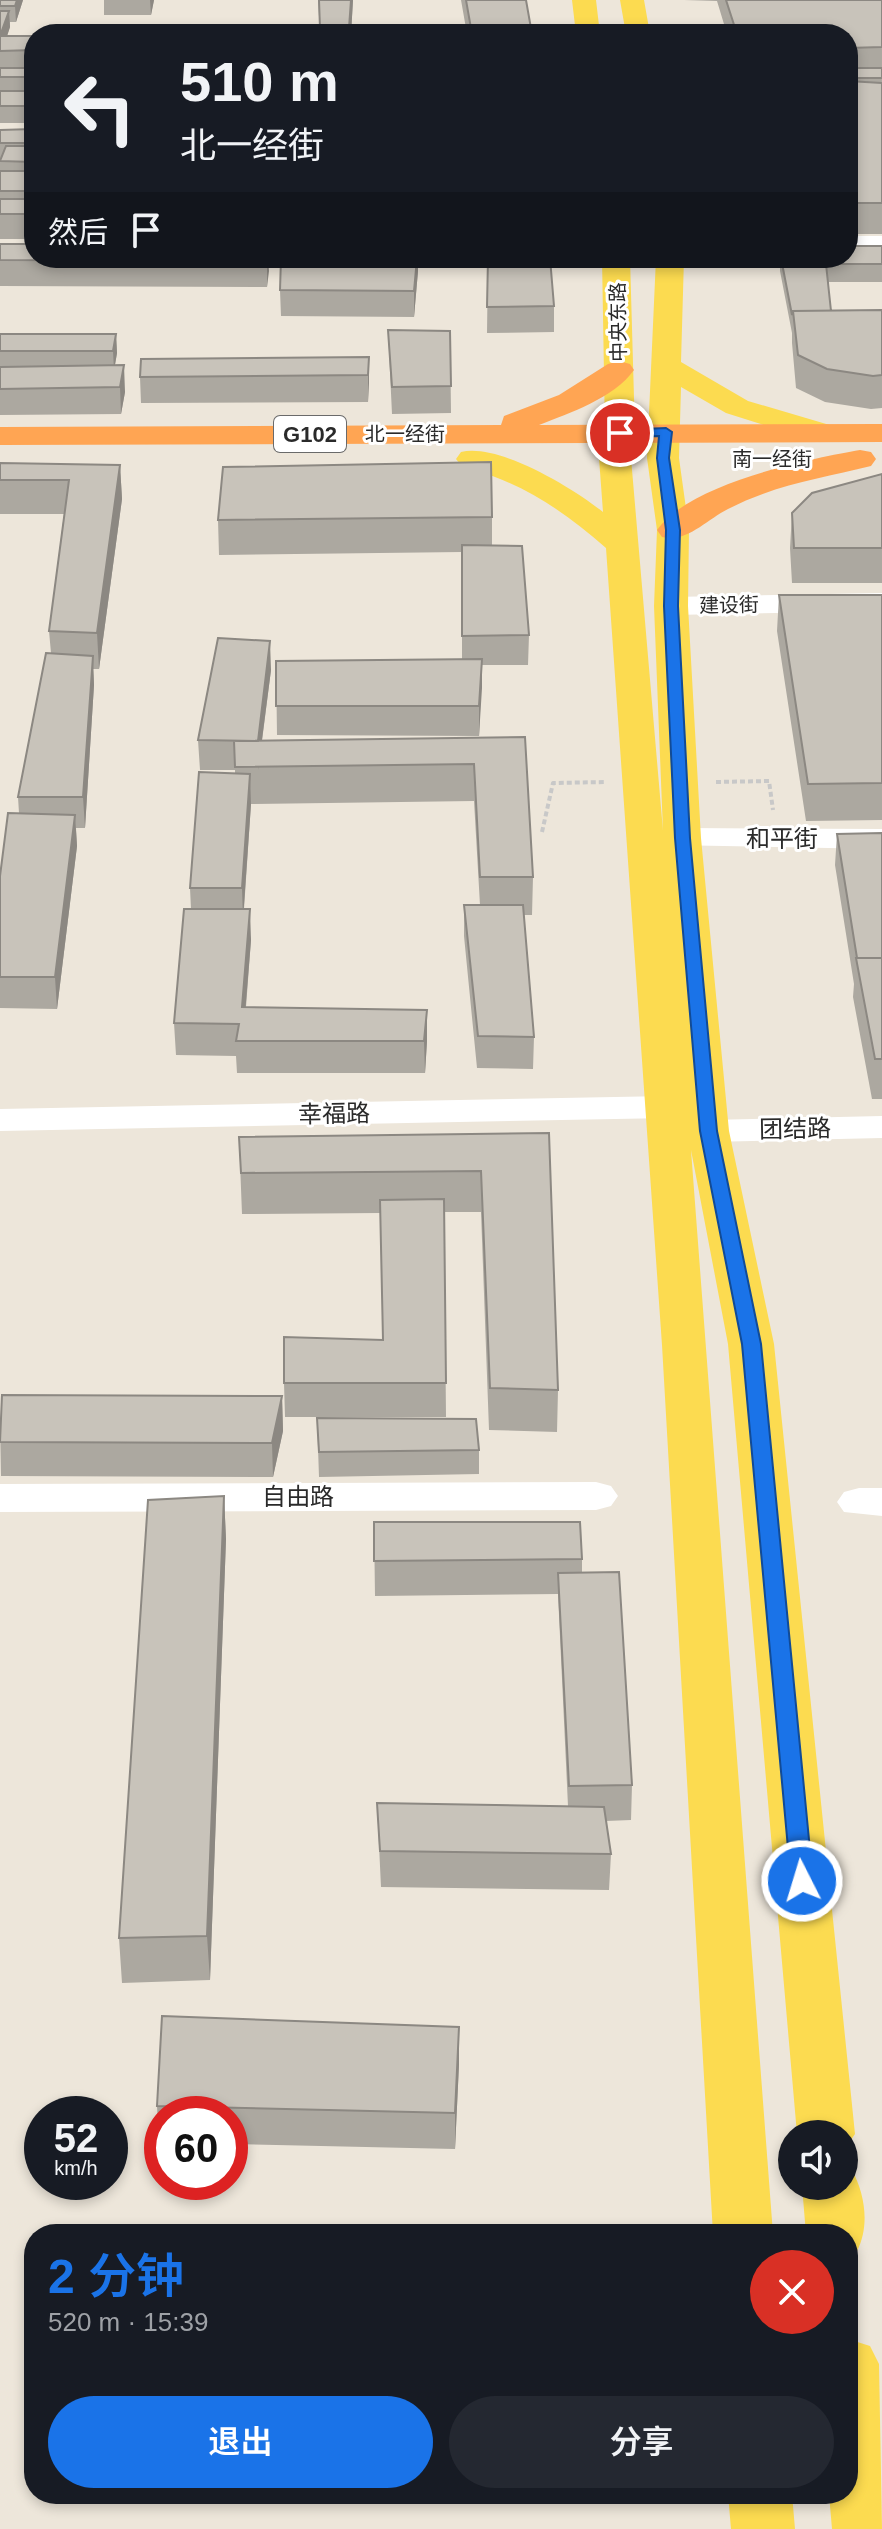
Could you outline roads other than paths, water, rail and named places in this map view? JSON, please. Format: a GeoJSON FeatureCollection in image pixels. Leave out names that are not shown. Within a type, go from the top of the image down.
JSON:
{"type":"FeatureCollection","features":[{"type":"Feature","properties":{"kind":"highway"},"geometry":{"type":"LineString","coordinates":[[473,446],[594,390],[619,370]]}},
{"type":"Feature","properties":{"kind":"highway","name":"南一经街"},"geometry":{"type":"LineString","coordinates":[[664,445],[822,433],[882,433]]}},
{"type":"Feature","properties":{"kind":"highway","name":"北一经街"},"geometry":{"type":"LineString","coordinates":[[0,436],[473,446],[664,445]]}},
{"type":"Feature","properties":{"kind":"highway","name":"南一经街"},"geometry":{"type":"LineString","coordinates":[[664,445],[871,459]]}},
{"type":"Feature","properties":{"kind":"highway","name":"北一经街"},"geometry":{"type":"LineString","coordinates":[[0,460],[473,446]]}},
{"type":"Feature","properties":{"kind":"highway"},"geometry":{"type":"LineString","coordinates":[[673,530],[692,515],[760,483],[871,459]]}},
{"type":"Feature","properties":{"kind":"main road"},"geometry":{"type":"LineString","coordinates":[[584,0],[587,24]]}},
{"type":"Feature","properties":{"kind":"main road"},"geometry":{"type":"LineString","coordinates":[[632,0],[636,24]]}},
{"type":"Feature","properties":{"kind":"main road","name":"中央东路"},"geometry":{"type":"LineString","coordinates":[[616,268],[621,544],[668,1107],[742,2224]]}},
{"type":"Feature","properties":{"kind":"main road"},"geometry":{"type":"LineString","coordinates":[[670,268],[664,445],[673,530],[671,606],[682,838],[708,1131],[751,1344],[825,2120]]}},
{"type":"Feature","properties":{"kind":"main road"},"geometry":{"type":"LineString","coordinates":[[667,366],[737,407],[822,433]]}},
{"type":"Feature","properties":{"kind":"main road"},"geometry":{"type":"LineString","coordinates":[[473,446],[575,503],[621,544]]}},
{"type":"Feature","properties":{"kind":"main road"},"geometry":{"type":"LineString","coordinates":[[832,2200],[835,2224]]}},
{"type":"Feature","properties":{"kind":"main road"},"geometry":{"type":"LineString","coordinates":[[858,2467],[864,2529]]}},
{"type":"Feature","properties":{"kind":"main road"},"geometry":{"type":"LineString","coordinates":[[761,2504],[763,2529]]}},
{"type":"Feature","properties":{"kind":"street"},"geometry":{"type":"LineString","coordinates":[[858,244],[882,244]]}},
{"type":"Feature","properties":{"kind":"street","name":"建设街"},"geometry":{"type":"LineString","coordinates":[[671,606],[882,602]]}},
{"type":"Feature","properties":{"kind":"street","name":"和平街"},"geometry":{"type":"LineString","coordinates":[[682,838],[882,839]]}},
{"type":"Feature","properties":{"kind":"street","name":"幸福路"},"geometry":{"type":"LineString","coordinates":[[0,1120],[668,1107]]}},
{"type":"Feature","properties":{"kind":"street","name":"团结路"},"geometry":{"type":"LineString","coordinates":[[708,1131],[882,1127]]}},
{"type":"Feature","properties":{"kind":"street","name":"自由路"},"geometry":{"type":"LineString","coordinates":[[0,1498],[596,1496]]}}]}
